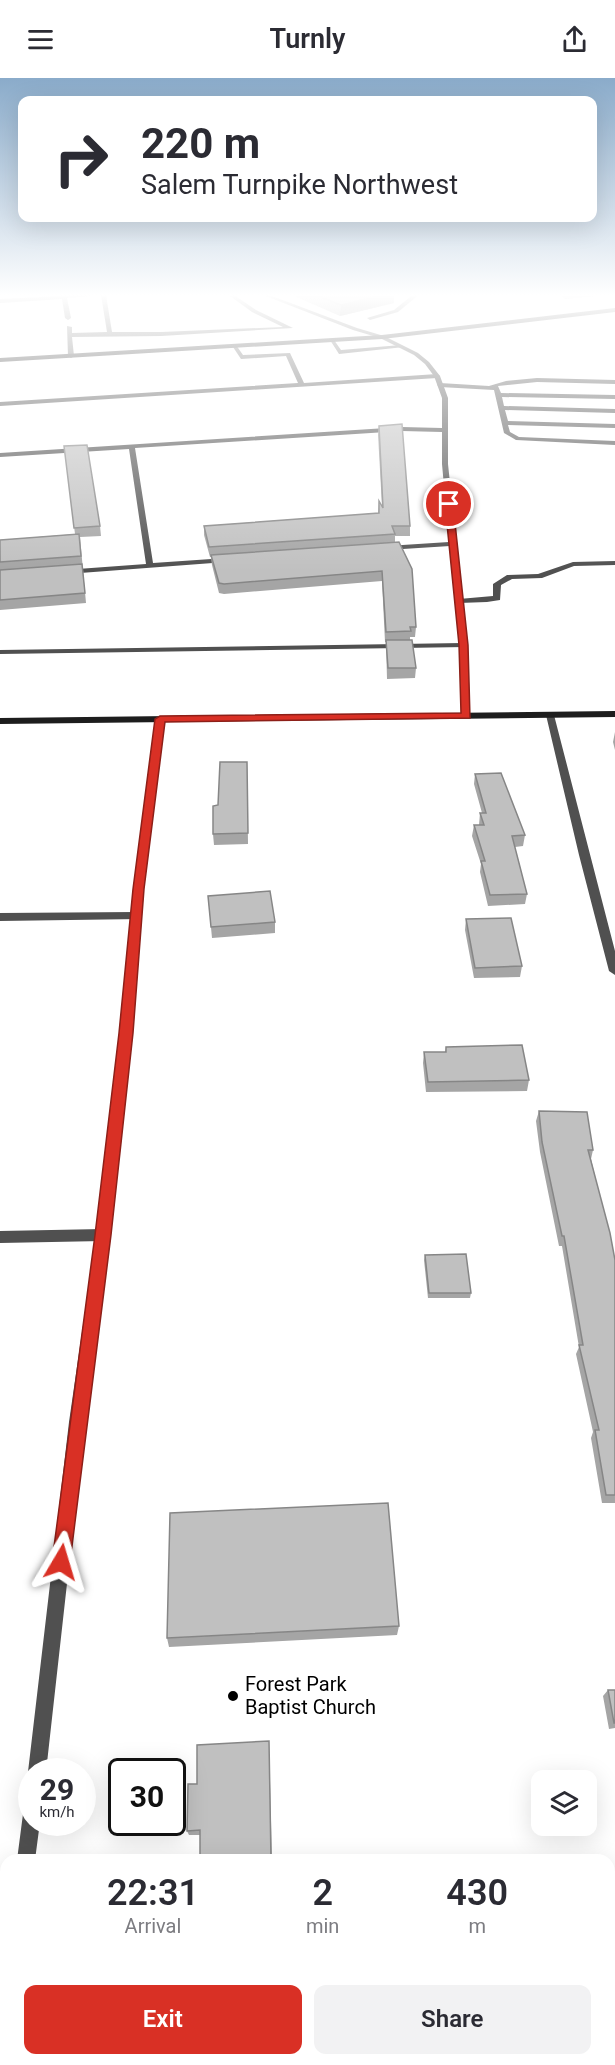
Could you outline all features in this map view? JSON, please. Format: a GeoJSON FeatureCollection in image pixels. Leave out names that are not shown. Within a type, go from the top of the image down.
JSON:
{"type":"FeatureCollection","features":[{"type":"Feature","properties":{"kind":"main road"},"geometry":{"type":"LineString","coordinates":[[0,721],[615,714]]}},
{"type":"Feature","properties":{"kind":"street"},"geometry":{"type":"LineString","coordinates":[[0,404],[290,386]]}},
{"type":"Feature","properties":{"kind":"street"},"geometry":{"type":"LineString","coordinates":[[440,386],[445,398],[445,464],[463,645],[467,716]]}},
{"type":"Feature","properties":{"kind":"street"},"geometry":{"type":"LineString","coordinates":[[478,386],[492,386],[499,390],[507,433],[518,439],[615,443]]}},
{"type":"Feature","properties":{"kind":"street"},"geometry":{"type":"LineString","coordinates":[[500,395],[615,397]]}},
{"type":"Feature","properties":{"kind":"street"},"geometry":{"type":"LineString","coordinates":[[502,408],[615,411]]}},
{"type":"Feature","properties":{"kind":"street"},"geometry":{"type":"LineString","coordinates":[[505,423],[615,426]]}},
{"type":"Feature","properties":{"kind":"street"},"geometry":{"type":"LineString","coordinates":[[0,455],[402,429],[444,430]]}},
{"type":"Feature","properties":{"kind":"street"},"geometry":{"type":"LineString","coordinates":[[132,447],[150,566]]}},
{"type":"Feature","properties":{"kind":"street"},"geometry":{"type":"LineString","coordinates":[[374,549],[453,544]]}},
{"type":"Feature","properties":{"kind":"street"},"geometry":{"type":"LineString","coordinates":[[58,572],[232,559]]}},
{"type":"Feature","properties":{"kind":"street"},"geometry":{"type":"LineString","coordinates":[[459,600],[497,598],[497,584],[510,577],[539,576],[573,564],[615,563]]}},
{"type":"Feature","properties":{"kind":"street"},"geometry":{"type":"LineString","coordinates":[[0,652],[463,645]]}},
{"type":"Feature","properties":{"kind":"street"},"geometry":{"type":"LineString","coordinates":[[550,715],[615,971]]}},
{"type":"Feature","properties":{"kind":"street"},"geometry":{"type":"LineString","coordinates":[[39,1758],[78,1422],[103,1235],[126,1033],[136,916],[160,719]]}},
{"type":"Feature","properties":{"kind":"street"},"geometry":{"type":"LineString","coordinates":[[0,917],[136,916]]}},
{"type":"Feature","properties":{"kind":"street"},"geometry":{"type":"LineString","coordinates":[[0,1237],[103,1235]]}},
{"type":"Feature","properties":{"kind":"street"},"geometry":{"type":"LineString","coordinates":[[27,1854],[29,1836]]}},
{"type":"Feature","properties":{"kind":"building"},"geometry":{"type":"Polygon","coordinates":[[[402,424],[410,526],[392,526],[395,534],[209,547],[204,526],[379,513],[379,501],[383,508],[379,426],[402,424]]]}},
{"type":"Feature","properties":{"kind":"building"},"geometry":{"type":"Polygon","coordinates":[[[87,445],[100,526],[74,528],[64,446],[87,445]]]}},
{"type":"Feature","properties":{"kind":"building"},"geometry":{"type":"Polygon","coordinates":[[[79,534],[81,556],[0,562],[0,540],[79,534]]]}},
{"type":"Feature","properties":{"kind":"building"},"geometry":{"type":"Polygon","coordinates":[[[399,542],[412,569],[416,627],[410,627],[411,631],[386,632],[382,571],[224,584],[219,583],[211,555],[399,542]]]}},
{"type":"Feature","properties":{"kind":"building"},"geometry":{"type":"Polygon","coordinates":[[[82,564],[85,593],[0,600],[0,570],[82,564]]]}},
{"type":"Feature","properties":{"kind":"building"},"geometry":{"type":"Polygon","coordinates":[[[386,640],[412,640],[416,668],[388,668],[386,640]]]}},
{"type":"Feature","properties":{"kind":"building"},"geometry":{"type":"Polygon","coordinates":[[[220,762],[247,762],[248,833],[213,834],[213,806],[218,805],[220,762]]]}},
{"type":"Feature","properties":{"kind":"building"},"geometry":{"type":"Polygon","coordinates":[[[501,773],[525,835],[512,836],[527,894],[490,895],[481,861],[485,861],[474,825],[484,825],[480,813],[486,813],[475,774],[501,773]]]}},
{"type":"Feature","properties":{"kind":"building"},"geometry":{"type":"Polygon","coordinates":[[[270,891],[275,922],[211,927],[208,896],[270,891]]]}},
{"type":"Feature","properties":{"kind":"building"},"geometry":{"type":"Polygon","coordinates":[[[511,918],[522,966],[475,968],[466,919],[511,918]]]}},
{"type":"Feature","properties":{"kind":"building"},"geometry":{"type":"Polygon","coordinates":[[[522,1045],[529,1080],[428,1082],[424,1052],[446,1052],[446,1047],[522,1045]]]}},
{"type":"Feature","properties":{"kind":"building"},"geometry":{"type":"Polygon","coordinates":[[[539,1111],[587,1112],[593,1150],[588,1150],[615,1260],[615,1495],[606,1495],[595,1430],[599,1430],[579,1345],[583,1345],[564,1236],[562,1236],[542,1142],[539,1111]]]}},
{"type":"Feature","properties":{"kind":"building"},"geometry":{"type":"Polygon","coordinates":[[[466,1254],[471,1293],[429,1293],[425,1255],[466,1254]]]}},
{"type":"Feature","properties":{"kind":"building"},"geometry":{"type":"Polygon","coordinates":[[[388,1503],[399,1626],[167,1638],[170,1513],[388,1503]]]}},
{"type":"Feature","properties":{"kind":"building"},"geometry":{"type":"Polygon","coordinates":[[[608,1690],[615,1690],[615,1723],[614,1723],[608,1690]]]}},
{"type":"Feature","properties":{"kind":"building"},"geometry":{"type":"Polygon","coordinates":[[[269,1741],[271,1854],[200,1854],[200,1830],[187,1831],[188,1784],[197,1784],[197,1745],[269,1741]]]}},
{"type":"Feature","properties":{"kind":"place","name":"Forest Park Baptist Church"},"geometry":{"type":"Point","coordinates":[233,1696]}},
{"type":"Feature","properties":{"kind":"route"},"geometry":{"type":"LineString","coordinates":[[61,1562],[103,1235],[126,1033],[138,889],[160,719],[467,716],[463,645],[449,504]]}}]}
